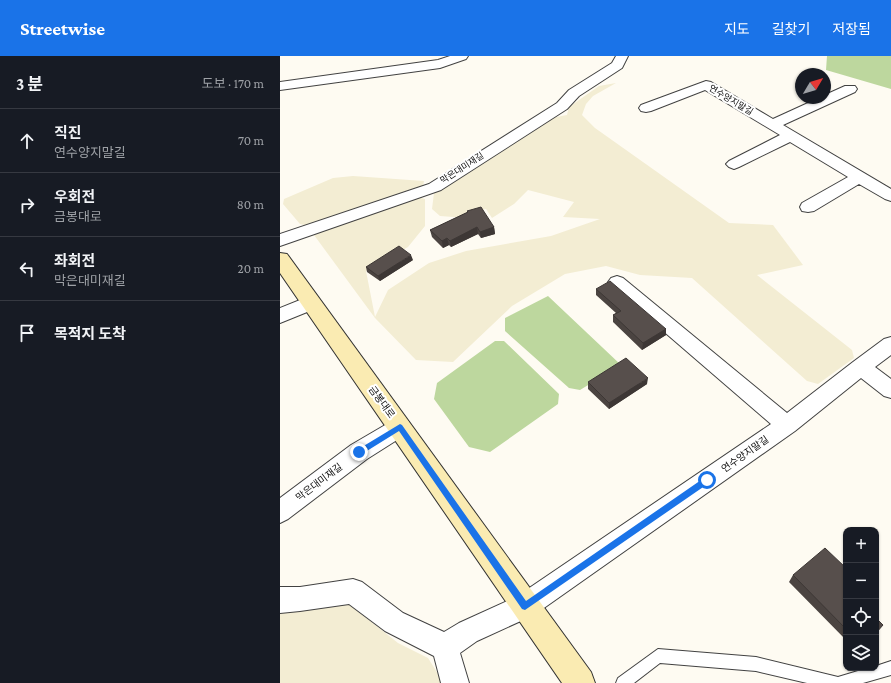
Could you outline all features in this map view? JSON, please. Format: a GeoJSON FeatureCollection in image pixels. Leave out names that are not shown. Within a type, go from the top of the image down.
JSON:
{"type":"FeatureCollection","features":[{"type":"Feature","properties":{"kind":"street"},"geometry":{"type":"LineString","coordinates":[[280,86],[440,64],[462,56]]}},
{"type":"Feature","properties":{"kind":"street","name":"막은대미재길"},"geometry":{"type":"LineString","coordinates":[[280,240],[434,187],[562,106],[574,92],[617,65],[622,56]]}},
{"type":"Feature","properties":{"kind":"street","name":"연수양지말길"},"geometry":{"type":"LineString","coordinates":[[646,108],[706,85],[891,196]]}},
{"type":"Feature","properties":{"kind":"street"},"geometry":{"type":"LineString","coordinates":[[772,125],[850,89]]}},
{"type":"Feature","properties":{"kind":"street"},"geometry":{"type":"LineString","coordinates":[[734,164],[790,136]]}},
{"type":"Feature","properties":{"kind":"street"},"geometry":{"type":"LineString","coordinates":[[808,208],[860,177]]}},
{"type":"Feature","properties":{"kind":"street","name":"금봉대로"},"geometry":{"type":"LineString","coordinates":[[280,259],[580,683]]}},
{"type":"Feature","properties":{"kind":"street"},"geometry":{"type":"LineString","coordinates":[[617,282],[787,425]]}},
{"type":"Feature","properties":{"kind":"street"},"geometry":{"type":"LineString","coordinates":[[280,316],[310,303]]}},
{"type":"Feature","properties":{"kind":"street","name":"연수양지말길"},"geometry":{"type":"LineString","coordinates":[[445,647],[468,632],[525,606],[787,425],[891,344]]}},
{"type":"Feature","properties":{"kind":"street"},"geometry":{"type":"LineString","coordinates":[[860,367],[891,390]]}},
{"type":"Feature","properties":{"kind":"street","name":"막은대미재길"},"geometry":{"type":"LineString","coordinates":[[280,512],[359,452],[400,427]]}},
{"type":"Feature","properties":{"kind":"street"},"geometry":{"type":"LineString","coordinates":[[280,600],[300,600],[353,591],[394,622],[445,647],[454,683]]}},
{"type":"Feature","properties":{"kind":"lane"},"geometry":{"type":"LineString","coordinates":[[623,683],[658,656],[756,664],[835,683]]}},
{"type":"Feature","properties":{"kind":"lane"},"geometry":{"type":"LineString","coordinates":[[840,683],[891,668]]}},
{"type":"Feature","properties":{"kind":"shaded area"},"geometry":{"type":"Polygon","coordinates":[[[616,83],[593,96],[586,104],[582,115],[595,128],[729,223],[773,225],[803,265],[757,275],[852,350],[854,358],[818,384],[807,381],[692,278],[640,275],[606,266],[565,274],[512,306],[453,362],[416,360],[375,318],[314,235],[318,230],[414,196],[425,199],[425,226],[408,247],[366,271],[375,317],[388,290],[429,263],[466,251],[551,236],[600,219],[563,217],[574,202],[528,190],[514,204],[492,218],[486,209],[466,213],[467,218],[440,216],[432,209],[434,193],[439,189],[546,119],[567,115],[569,107],[599,86],[616,83]]]}},
{"type":"Feature","properties":{"kind":"shaded area"},"geometry":{"type":"Polygon","coordinates":[[[353,176],[424,181],[423,186],[309,226],[300,224],[283,204],[284,199],[333,178],[353,176]]]}},
{"type":"Feature","properties":{"kind":"shaded area"},"geometry":{"type":"Polygon","coordinates":[[[345,601],[398,643],[428,658],[440,677],[441,683],[280,683],[280,610],[345,601]]]}},
{"type":"Feature","properties":{"kind":"green space"},"geometry":{"type":"Polygon","coordinates":[[[827,56],[891,56],[891,89],[831,71],[831,68],[826,68],[827,56]]]}},
{"type":"Feature","properties":{"kind":"green space"},"geometry":{"type":"Polygon","coordinates":[[[548,296],[621,365],[580,390],[569,388],[505,331],[505,318],[548,296]]]}},
{"type":"Feature","properties":{"kind":"green space"},"geometry":{"type":"Polygon","coordinates":[[[495,341],[504,341],[559,394],[558,404],[490,452],[469,447],[434,399],[437,383],[495,341]]]}},
{"type":"Feature","properties":{"kind":"building"},"geometry":{"type":"Polygon","coordinates":[[[481,207],[494,227],[480,232],[477,227],[450,241],[447,238],[442,241],[430,230],[468,212],[467,211],[481,207]]]}},
{"type":"Feature","properties":{"kind":"building"},"geometry":{"type":"Polygon","coordinates":[[[399,246],[411,255],[378,276],[366,267],[399,246]]]}},
{"type":"Feature","properties":{"kind":"building"},"geometry":{"type":"Polygon","coordinates":[[[610,281],[666,329],[643,343],[613,315],[621,311],[596,289],[610,281]]]}},
{"type":"Feature","properties":{"kind":"building"},"geometry":{"type":"Polygon","coordinates":[[[626,358],[648,378],[609,403],[588,382],[626,358]]]}},
{"type":"Feature","properties":{"kind":"building"},"geometry":{"type":"Polygon","coordinates":[[[825,548],[843,565],[843,626],[793,575],[825,548]]]}},
{"type":"Feature","properties":{"kind":"building"},"geometry":{"type":"Polygon","coordinates":[[[879,621],[883,625],[879,630],[879,621]]]}},
{"type":"Feature","properties":{"kind":"route"},"geometry":{"type":"LineString","coordinates":[[359,452],[400,427],[525,606],[707,480]]}}]}
